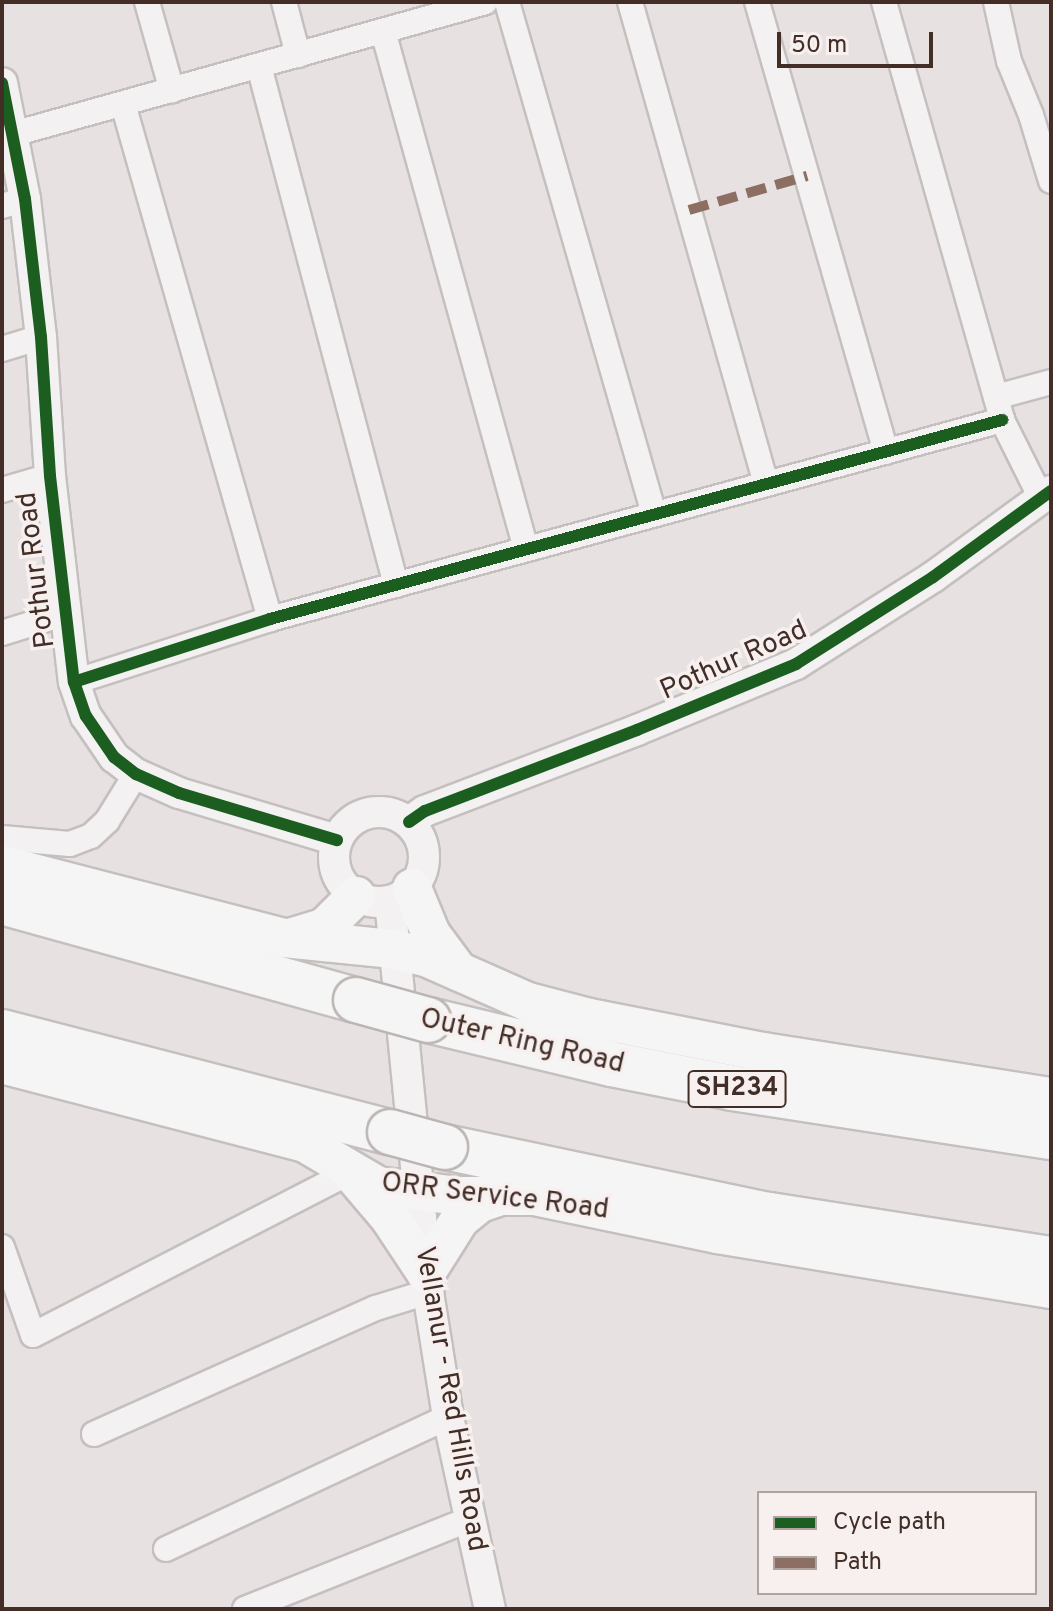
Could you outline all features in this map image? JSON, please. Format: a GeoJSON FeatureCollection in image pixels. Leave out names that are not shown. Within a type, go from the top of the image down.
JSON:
{"type":"FeatureCollection","features":[{"type":"Feature","properties":{"kind":"highway","name":"Outer Ring Road"},"geometry":{"type":"LineString","coordinates":[[2,902],[428,1020],[611,1064],[717,1085],[1051,1137]]}},
{"type":"Feature","properties":{"kind":"highway"},"geometry":{"type":"LineString","coordinates":[[2,1032],[445,1147],[769,1215],[1051,1259]]}},
{"type":"Feature","properties":{"kind":"main road"},"geometry":{"type":"LineString","coordinates":[[2,865],[290,938],[393,949],[426,957],[528,1002],[663,1034],[1051,1097]]}},
{"type":"Feature","properties":{"kind":"main road"},"geometry":{"type":"LineString","coordinates":[[290,938],[325,927],[386,895],[431,934],[459,972]]}},
{"type":"Feature","properties":{"kind":"main road","name":"ORR Service Road"},"geometry":{"type":"LineString","coordinates":[[2,1064],[305,1143],[378,1186],[563,1200],[718,1234],[1051,1289]]}},
{"type":"Feature","properties":{"kind":"main road"},"geometry":{"type":"LineString","coordinates":[[350,1172],[389,1217],[427,1283]]}},
{"type":"Feature","properties":{"kind":"main road"},"geometry":{"type":"LineString","coordinates":[[427,1283],[460,1219],[480,1203],[500,1196]]}},
{"type":"Feature","properties":{"kind":"street"},"geometry":{"type":"LineString","coordinates":[[147,2],[172,91]]}},
{"type":"Feature","properties":{"kind":"street"},"geometry":{"type":"LineString","coordinates":[[284,2],[298,55]]}},
{"type":"Feature","properties":{"kind":"street"},"geometry":{"type":"LineString","coordinates":[[13,134],[383,31],[425,10],[485,2]]}},
{"type":"Feature","properties":{"kind":"street"},"geometry":{"type":"LineString","coordinates":[[507,2],[654,514]]}},
{"type":"Feature","properties":{"kind":"street"},"geometry":{"type":"LineString","coordinates":[[630,2],[766,484]]}},
{"type":"Feature","properties":{"kind":"street"},"geometry":{"type":"LineString","coordinates":[[757,2],[886,452]]}},
{"type":"Feature","properties":{"kind":"street"},"geometry":{"type":"LineString","coordinates":[[885,2],[999,408],[1046,494]]}},
{"type":"Feature","properties":{"kind":"street"},"geometry":{"type":"LineString","coordinates":[[996,2],[1009,61],[1031,115],[1051,181]]}},
{"type":"Feature","properties":{"kind":"street"},"geometry":{"type":"LineString","coordinates":[[383,31],[526,549]]}},
{"type":"Feature","properties":{"kind":"street"},"geometry":{"type":"LineString","coordinates":[[259,66],[396,585]]}},
{"type":"Feature","properties":{"kind":"street","name":"Pothur Road"},"geometry":{"type":"LineString","coordinates":[[2,83],[13,134],[13,202],[41,337],[50,476],[74,682],[86,716],[101,742],[136,774],[179,793],[337,840]]}},
{"type":"Feature","properties":{"kind":"street"},"geometry":{"type":"LineString","coordinates":[[123,104],[270,619]]}},
{"type":"Feature","properties":{"kind":"street"},"geometry":{"type":"LineString","coordinates":[[2,349],[41,337]]}},
{"type":"Feature","properties":{"kind":"street"},"geometry":{"type":"LineString","coordinates":[[74,682],[270,619],[886,452],[999,408],[1051,382]]}},
{"type":"Feature","properties":{"kind":"street"},"geometry":{"type":"LineString","coordinates":[[2,490],[50,476]]}},
{"type":"Feature","properties":{"kind":"street","name":"Pothur Road"},"geometry":{"type":"LineString","coordinates":[[409,822],[425,811],[637,730],[796,664],[921,586],[1046,494]]}},
{"type":"Feature","properties":{"kind":"street"},"geometry":{"type":"LineString","coordinates":[[2,633],[66,613]]}},
{"type":"Feature","properties":{"kind":"street"},"geometry":{"type":"LineString","coordinates":[[2,838],[70,844],[91,836],[107,821],[136,774]]}},
{"type":"Feature","properties":{"kind":"street"},"geometry":{"type":"LineString","coordinates":[[369,812],[391,813],[409,822],[422,840],[425,860],[386,895],[336,871],[337,840],[350,822],[369,812]]}},
{"type":"Feature","properties":{"kind":"street","name":"Vellanur - Red Hills Road"},"geometry":{"type":"LineString","coordinates":[[386,895],[427,1283],[448,1417],[468,1520],[490,1609]]}},
{"type":"Feature","properties":{"kind":"street"},"geometry":{"type":"LineString","coordinates":[[2,1247],[11,1309],[33,1335],[350,1172]]}},
{"type":"Feature","properties":{"kind":"street"},"geometry":{"type":"LineString","coordinates":[[94,1434],[427,1283]]}},
{"type":"Feature","properties":{"kind":"street"},"geometry":{"type":"LineString","coordinates":[[166,1549],[448,1417]]}},
{"type":"Feature","properties":{"kind":"street"},"geometry":{"type":"LineString","coordinates":[[245,1609],[468,1520]]}},
{"type":"Feature","properties":{"kind":"marked path"},"geometry":{"type":"LineString","coordinates":[[689,210],[807,176]]}},
{"type":"Feature","properties":{"kind":"cycle path"},"geometry":{"type":"LineString","coordinates":[[2,83],[25,199],[41,337],[50,476],[74,682],[86,716],[114,757],[136,774],[179,793],[337,840]]}},
{"type":"Feature","properties":{"kind":"cycle path"},"geometry":{"type":"LineString","coordinates":[[74,682],[270,619],[1002,420]]}},
{"type":"Feature","properties":{"kind":"cycle path"},"geometry":{"type":"LineString","coordinates":[[409,822],[425,811],[637,730],[796,664],[933,577],[1051,491]]}}]}
